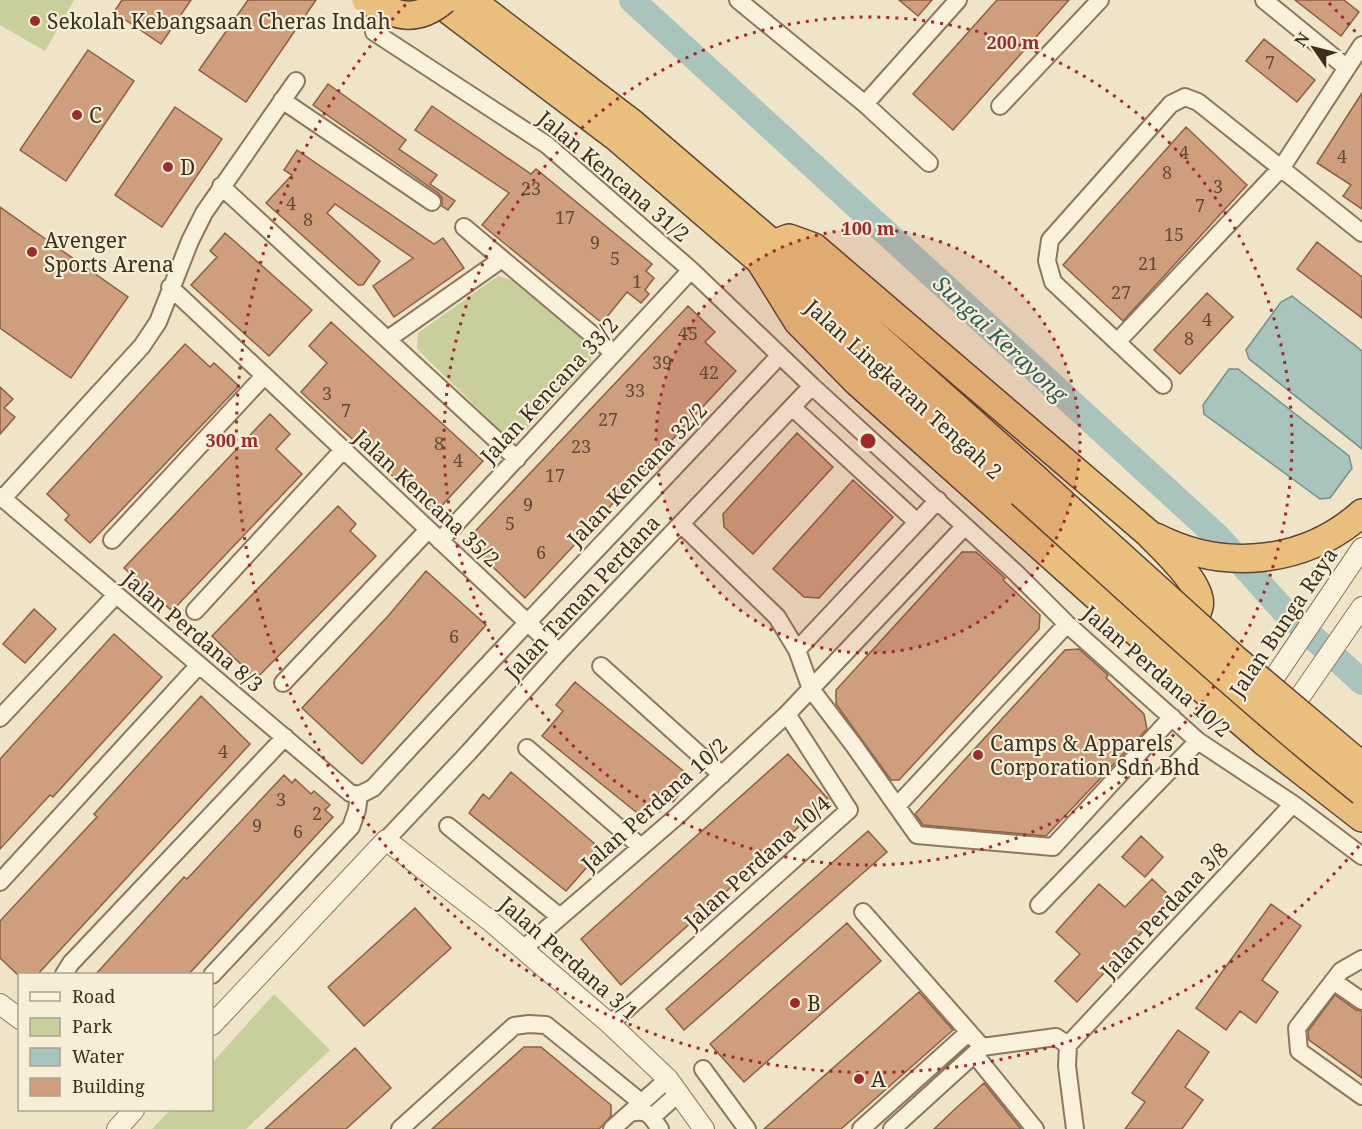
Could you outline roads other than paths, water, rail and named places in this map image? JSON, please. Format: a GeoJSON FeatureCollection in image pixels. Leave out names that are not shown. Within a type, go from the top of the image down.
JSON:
{"type":"FeatureCollection","features":[{"type":"Feature","properties":{"kind":"highway"},"geometry":{"type":"LineString","coordinates":[[366,0],[389,13],[417,16],[432,10],[444,0]]}},
{"type":"Feature","properties":{"kind":"highway","name":"Jalan Lingkaran Tengah 2"},"geometry":{"type":"LineString","coordinates":[[435,0],[767,252]]}},
{"type":"Feature","properties":{"kind":"highway","name":"Jalan Lingkaran Tengah 2"},"geometry":{"type":"LineString","coordinates":[[471,0],[632,123],[767,252],[1028,485],[1362,766]]}},
{"type":"Feature","properties":{"kind":"highway"},"geometry":{"type":"LineString","coordinates":[[1144,639],[1168,641],[1189,626],[1200,606],[1197,590],[1182,569],[1148,533],[814,247],[789,238],[767,252],[798,322],[857,382],[1144,639],[1267,744],[1362,819]]}},
{"type":"Feature","properties":{"kind":"highway","name":"Jalan Lingkaran Tengah 2"},"geometry":{"type":"LineString","coordinates":[[1028,485],[1222,674],[1310,751],[1362,792]]}},
{"type":"Feature","properties":{"kind":"highway"},"geometry":{"type":"LineString","coordinates":[[1148,533],[1176,548],[1213,558],[1249,559],[1284,554],[1309,546],[1351,523],[1362,513]]}},
{"type":"Feature","properties":{"kind":"street"},"geometry":{"type":"LineString","coordinates":[[738,0],[865,104],[929,163]]}},
{"type":"Feature","properties":{"kind":"street"},"geometry":{"type":"LineString","coordinates":[[865,104],[958,0]]}},
{"type":"Feature","properties":{"kind":"street"},"geometry":{"type":"LineString","coordinates":[[1000,106],[1100,0]]}},
{"type":"Feature","properties":{"kind":"street"},"geometry":{"type":"LineString","coordinates":[[1264,0],[1347,68]]}},
{"type":"Feature","properties":{"kind":"street","name":"Jalan Kencana 31/2"},"geometry":{"type":"LineString","coordinates":[[374,32],[548,145],[691,270],[780,355]]}},
{"type":"Feature","properties":{"kind":"street"},"geometry":{"type":"LineString","coordinates":[[1119,341],[1282,167],[1362,45]]}},
{"type":"Feature","properties":{"kind":"street"},"geometry":{"type":"LineString","coordinates":[[1,497],[142,346],[158,322],[189,241],[221,186],[296,81]]}},
{"type":"Feature","properties":{"kind":"street"},"geometry":{"type":"LineString","coordinates":[[1163,385],[1119,341],[1053,282],[1047,261],[1050,240],[1171,104],[1185,97],[1198,102],[1362,233]]}},
{"type":"Feature","properties":{"kind":"street"},"geometry":{"type":"LineString","coordinates":[[282,100],[432,202]]}},
{"type":"Feature","properties":{"kind":"street"},"geometry":{"type":"LineString","coordinates":[[221,186],[517,459]]}},
{"type":"Feature","properties":{"kind":"street"},"geometry":{"type":"LineString","coordinates":[[464,227],[614,353]]}},
{"type":"Feature","properties":{"kind":"street"},"geometry":{"type":"LineString","coordinates":[[388,339],[502,259]]}},
{"type":"Feature","properties":{"kind":"street","name":"Jalan Kencana 33/2"},"geometry":{"type":"LineString","coordinates":[[284,683],[434,536],[517,459],[691,270]]}},
{"type":"Feature","properties":{"kind":"street","name":"Jalan Kencana 35/2"},"geometry":{"type":"LineString","coordinates":[[170,287],[559,652]]}},
{"type":"Feature","properties":{"kind":"street","name":"Jalan Perdana 10/2"},"geometry":{"type":"LineString","coordinates":[[780,355],[1016,573],[1067,624],[1198,741],[1293,804],[1362,856]]}},
{"type":"Feature","properties":{"kind":"street","name":"Jalan Kencana 32/2"},"geometry":{"type":"LineString","coordinates":[[359,795],[373,788],[526,622],[780,355]]}},
{"type":"Feature","properties":{"kind":"street"},"geometry":{"type":"LineString","coordinates":[[112,540],[264,376]]}},
{"type":"Feature","properties":{"kind":"street","name":"Jalan Taman Perdana"},"geometry":{"type":"LineString","coordinates":[[386,840],[559,652],[812,386]]}},
{"type":"Feature","properties":{"kind":"street"},"geometry":{"type":"LineString","coordinates":[[792,407],[917,522]]}},
{"type":"Feature","properties":{"kind":"street"},"geometry":{"type":"LineString","coordinates":[[195,611],[343,450]]}},
{"type":"Feature","properties":{"kind":"street","name":"Jalan Perdana 8/3"},"geometry":{"type":"LineString","coordinates":[[1,497],[350,793],[359,795]]}},
{"type":"Feature","properties":{"kind":"street"},"geometry":{"type":"LineString","coordinates":[[796,650],[938,500]]}},
{"type":"Feature","properties":{"kind":"street"},"geometry":{"type":"LineString","coordinates":[[681,524],[777,617],[796,650],[811,689],[917,835],[1053,847],[1172,717]]}},
{"type":"Feature","properties":{"kind":"street","name":"Jalan Perdana 10/2"},"geometry":{"type":"LineString","coordinates":[[523,949],[722,775],[787,714],[965,526]]}},
{"type":"Feature","properties":{"kind":"street","name":"Jalan Bunga Raya"},"geometry":{"type":"LineString","coordinates":[[1243,724],[1362,548]]}},
{"type":"Feature","properties":{"kind":"street"},"geometry":{"type":"LineString","coordinates":[[0,718],[116,595]]}},
{"type":"Feature","properties":{"kind":"street"},"geometry":{"type":"LineString","coordinates":[[1267,744],[1358,613]]}},
{"type":"Feature","properties":{"kind":"street"},"geometry":{"type":"LineString","coordinates":[[897,806],[1067,624]]}},
{"type":"Feature","properties":{"kind":"street"},"geometry":{"type":"LineString","coordinates":[[0,882],[199,665]]}},
{"type":"Feature","properties":{"kind":"street"},"geometry":{"type":"LineString","coordinates":[[601,666],[722,775]]}},
{"type":"Feature","properties":{"kind":"street","name":"Jalan Perdana 10/4"},"geometry":{"type":"LineString","coordinates":[[610,1023],[849,810],[787,714]]}},
{"type":"Feature","properties":{"kind":"street"},"geometry":{"type":"LineString","coordinates":[[65,973],[71,963],[285,738]]}},
{"type":"Feature","properties":{"kind":"street"},"geometry":{"type":"LineString","coordinates":[[1039,905],[1198,741]]}},
{"type":"Feature","properties":{"kind":"street"},"geometry":{"type":"LineString","coordinates":[[527,748],[641,847]]}},
{"type":"Feature","properties":{"kind":"street"},"geometry":{"type":"LineString","coordinates":[[213,974],[351,827],[359,795]]}},
{"type":"Feature","properties":{"kind":"street","name":"Jalan Perdana 3/8"},"geometry":{"type":"LineString","coordinates":[[1068,1045],[1293,804]]}},
{"type":"Feature","properties":{"kind":"street"},"geometry":{"type":"LineString","coordinates":[[448,826],[560,917]]}},
{"type":"Feature","properties":{"kind":"street"},"geometry":{"type":"LineString","coordinates":[[213,1024],[386,840]]}},
{"type":"Feature","properties":{"kind":"street","name":"Jalan Perdana 3/1"},"geometry":{"type":"LineString","coordinates":[[386,840],[523,949],[610,1023],[674,1086],[704,1129]]}},
{"type":"Feature","properties":{"kind":"street"},"geometry":{"type":"LineString","coordinates":[[863,912],[969,1032],[979,1051],[1035,1129]]}},
{"type":"Feature","properties":{"kind":"street"},"geometry":{"type":"LineString","coordinates":[[1362,959],[1341,971],[1297,1028],[1299,1051],[1362,1096]]}},
{"type":"Feature","properties":{"kind":"street"},"geometry":{"type":"LineString","coordinates":[[1333,981],[1362,1001]]}},
{"type":"Feature","properties":{"kind":"street"},"geometry":{"type":"LineString","coordinates":[[0,1004],[18,1018]]}},
{"type":"Feature","properties":{"kind":"street"},"geometry":{"type":"LineString","coordinates":[[400,1129],[514,1026],[546,1025],[636,1108],[642,1110],[656,1123],[674,1086]]}},
{"type":"Feature","properties":{"kind":"street"},"geometry":{"type":"LineString","coordinates":[[861,1129],[969,1032]]}},
{"type":"Feature","properties":{"kind":"street"},"geometry":{"type":"LineString","coordinates":[[892,1129],[979,1051],[1056,1037],[1068,1045],[1067,1066],[1075,1129]]}},
{"type":"Feature","properties":{"kind":"street"},"geometry":{"type":"LineString","coordinates":[[704,1069],[747,1129]]}},
{"type":"Feature","properties":{"kind":"street"},"geometry":{"type":"LineString","coordinates":[[612,1129],[636,1108],[674,1086]]}},
{"type":"Feature","properties":{"kind":"street"},"geometry":{"type":"LineString","coordinates":[[117,1129],[133,1111]]}},
{"type":"Feature","properties":{"kind":"water"},"geometry":{"type":"Polygon","coordinates":[[[1292,296],[1362,351],[1362,449],[1249,359],[1246,350],[1281,302],[1292,296]]]}},
{"type":"Feature","properties":{"kind":"water"},"geometry":{"type":"Polygon","coordinates":[[[1229,369],[1238,369],[1349,456],[1352,468],[1330,498],[1320,499],[1204,414],[1203,405],[1229,369]]]}},
{"type":"Feature","properties":{"kind":"waterway","name":"Sungai Kerayong"},"geometry":{"type":"LineString","coordinates":[[632,0],[1217,536],[1284,611],[1362,682]]}},
{"type":"Feature","properties":{"kind":"place","name":"Sekolah Kebangsaan Cheras Indah"},"geometry":{"type":"Point","coordinates":[35,21]}},
{"type":"Feature","properties":{"kind":"place","name":"C"},"geometry":{"type":"Point","coordinates":[77,115]}},
{"type":"Feature","properties":{"kind":"place","name":"D"},"geometry":{"type":"Point","coordinates":[168,167]}},
{"type":"Feature","properties":{"kind":"place","name":"Avenger Sports Arena"},"geometry":{"type":"Point","coordinates":[32,252]}},
{"type":"Feature","properties":{"kind":"place","name":"Camps & Apparels Corporation Sdn Bhd"},"geometry":{"type":"Point","coordinates":[978,755]}},
{"type":"Feature","properties":{"kind":"place","name":"B"},"geometry":{"type":"Point","coordinates":[795,1003]}},
{"type":"Feature","properties":{"kind":"place","name":"A"},"geometry":{"type":"Point","coordinates":[859,1079]}}]}
